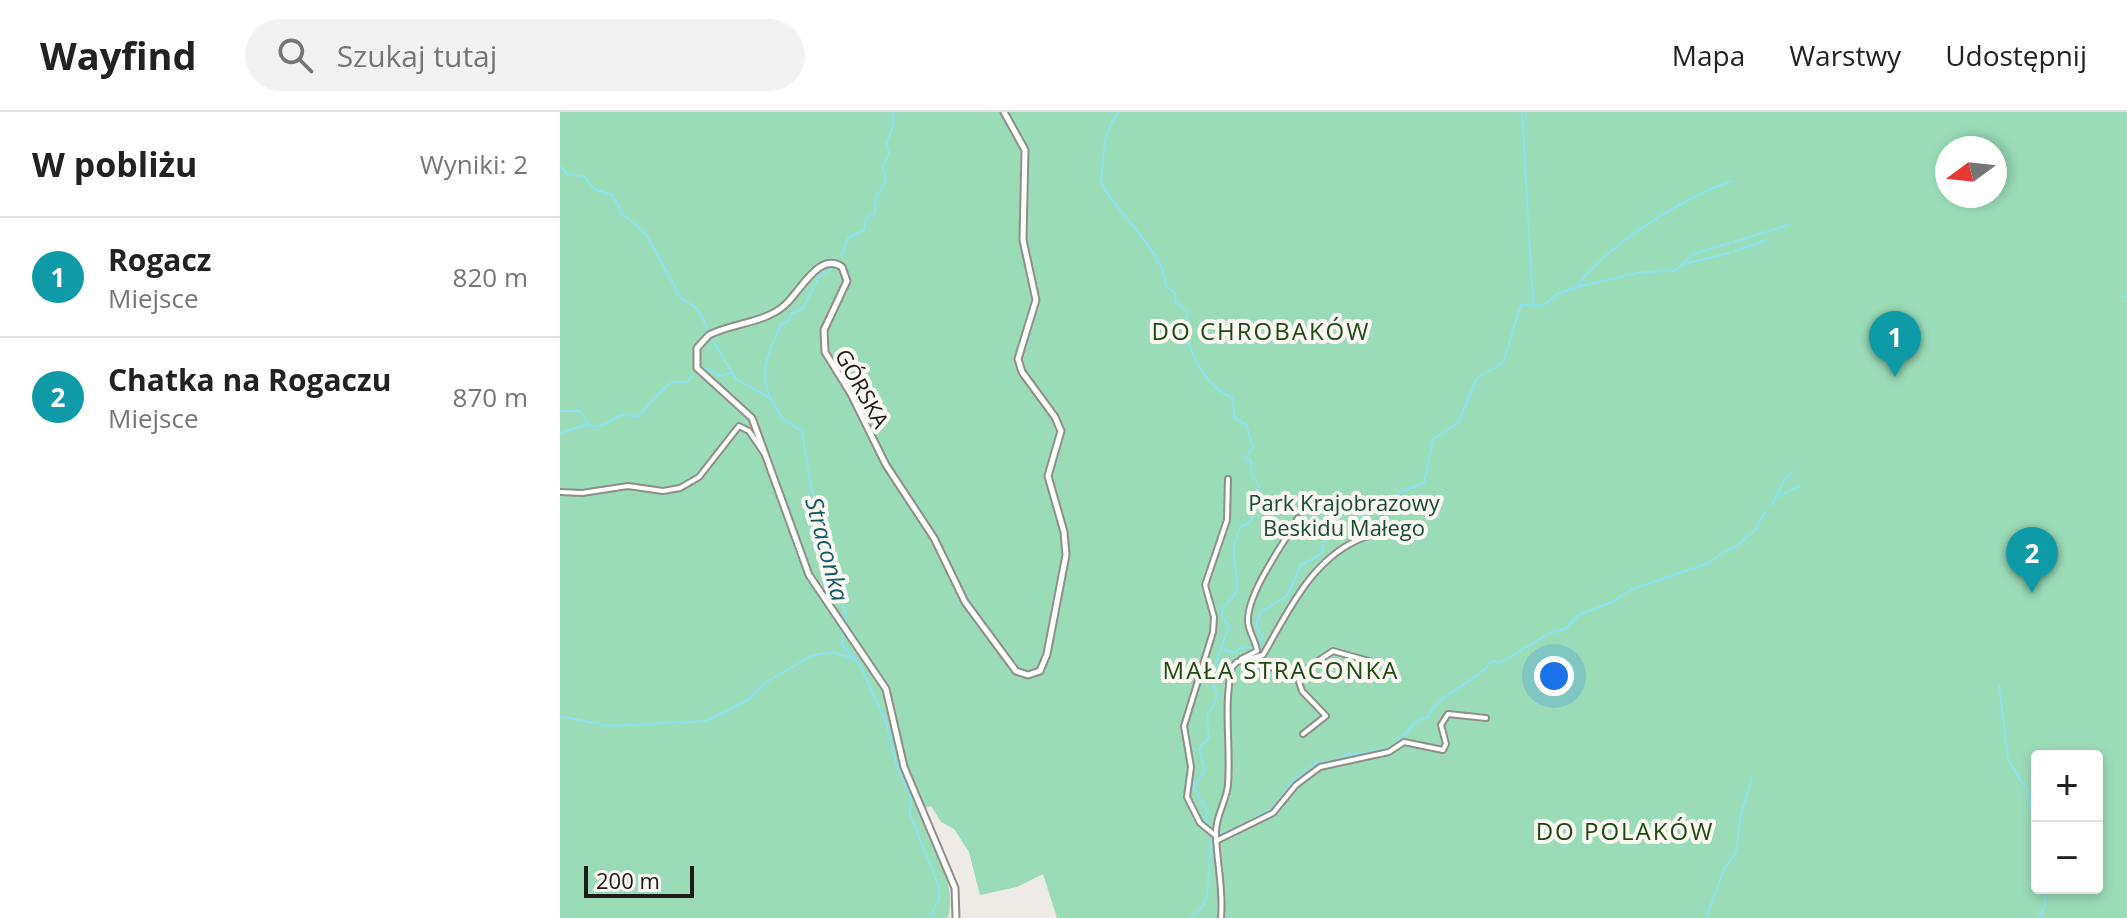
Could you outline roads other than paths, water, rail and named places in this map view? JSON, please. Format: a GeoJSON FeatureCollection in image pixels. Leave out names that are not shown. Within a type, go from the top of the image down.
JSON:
{"type":"FeatureCollection","features":[{"type":"Feature","properties":{"kind":"street","name":"GÓRSKA"},"geometry":{"type":"LineString","coordinates":[[956,918],[955,888],[904,767],[889,697],[805,565],[748,412],[700,373],[695,360],[698,345],[712,333],[775,312],[819,267],[835,262],[845,270],[847,281],[824,330],[826,355],[851,394],[886,465],[934,538],[969,608],[1018,672],[1030,675],[1041,669],[1052,634],[1066,548],[1048,476],[1060,439],[1060,428],[1018,359],[1036,307],[1023,240],[1024,145],[1004,112]]}},
{"type":"Feature","properties":{"kind":"street"},"geometry":{"type":"LineString","coordinates":[[560,492],[582,493],[633,485],[663,491],[680,488],[699,477],[739,426],[749,431],[766,454]]}},
{"type":"Feature","properties":{"kind":"street"},"geometry":{"type":"LineString","coordinates":[[1216,849],[1186,791],[1191,767],[1184,726],[1213,632],[1214,617],[1205,585],[1227,520],[1228,479]]}},
{"type":"Feature","properties":{"kind":"street"},"geometry":{"type":"LineString","coordinates":[[1221,918],[1223,889],[1215,838],[1217,816],[1229,786],[1225,712],[1231,670],[1237,662],[1257,650],[1248,622],[1254,601],[1298,518]]}},
{"type":"Feature","properties":{"kind":"street"},"geometry":{"type":"LineString","coordinates":[[1237,662],[1259,658],[1318,568],[1356,541],[1396,532]]}},
{"type":"Feature","properties":{"kind":"street"},"geometry":{"type":"LineString","coordinates":[[1297,675],[1331,652],[1369,661]]}},
{"type":"Feature","properties":{"kind":"street"},"geometry":{"type":"LineString","coordinates":[[1259,658],[1270,667],[1297,675]]}},
{"type":"Feature","properties":{"kind":"street"},"geometry":{"type":"LineString","coordinates":[[1297,675],[1302,691],[1326,716],[1303,734]]}},
{"type":"Feature","properties":{"kind":"street"},"geometry":{"type":"LineString","coordinates":[[1215,838],[1273,813],[1296,785],[1320,767],[1389,752],[1404,742],[1443,750],[1446,744],[1441,725],[1448,714],[1486,718]]}},
{"type":"Feature","properties":{"kind":"street"},"geometry":{"type":"LineString","coordinates":[[1207,831],[1215,838]]}},
{"type":"Feature","properties":{"kind":"waterway"},"geometry":{"type":"LineString","coordinates":[[841,256],[848,238],[864,230],[866,218],[875,212],[876,198],[886,181],[883,167],[889,153],[886,142],[892,131],[893,112]]}},
{"type":"Feature","properties":{"kind":"waterway"},"geometry":{"type":"LineString","coordinates":[[1119,112],[1106,137],[1101,183],[1158,260],[1166,286],[1175,293],[1175,302],[1187,311],[1187,336],[1203,373],[1216,388],[1232,397],[1235,419],[1246,424],[1253,447],[1245,459],[1251,461],[1251,473],[1259,486],[1253,500],[1252,521],[1240,527],[1234,544],[1237,586],[1222,608],[1222,617],[1229,626],[1211,677],[1216,697],[1207,715],[1209,737],[1199,749],[1205,770],[1193,787],[1208,812],[1205,818],[1210,829]]}},
{"type":"Feature","properties":{"kind":"waterway"},"geometry":{"type":"LineString","coordinates":[[1522,112],[1533,302]]}},
{"type":"Feature","properties":{"kind":"waterway","name":"Straconka"},"geometry":{"type":"LineString","coordinates":[[560,166],[568,175],[584,176],[594,189],[612,195],[622,213],[646,234],[681,298],[698,309],[707,328]]}},
{"type":"Feature","properties":{"kind":"waterway"},"geometry":{"type":"LineString","coordinates":[[1578,285],[1591,269],[1647,224],[1690,199],[1730,181]]}},
{"type":"Feature","properties":{"kind":"waterway"},"geometry":{"type":"LineString","coordinates":[[1734,242],[1788,225]]}},
{"type":"Feature","properties":{"kind":"waterway"},"geometry":{"type":"LineString","coordinates":[[1733,252],[1766,240]]}},
{"type":"Feature","properties":{"kind":"waterway"},"geometry":{"type":"LineString","coordinates":[[1224,649],[1235,653],[1241,647],[1253,648],[1260,644],[1262,636],[1256,626],[1260,612],[1287,596],[1301,565],[1323,553],[1322,546],[1340,522],[1350,525],[1369,509],[1371,502],[1390,504],[1398,493],[1424,483],[1433,439],[1458,423],[1477,378],[1503,363],[1521,305],[1544,305],[1557,294],[1577,287],[1642,272],[1674,271],[1694,254],[1729,243]]}},
{"type":"Feature","properties":{"kind":"waterway"},"geometry":{"type":"LineString","coordinates":[[1684,264],[1729,253]]}},
{"type":"Feature","properties":{"kind":"waterway"},"geometry":{"type":"LineString","coordinates":[[771,399],[765,370],[781,324],[803,308],[819,277],[832,269]]}},
{"type":"Feature","properties":{"kind":"waterway"},"geometry":{"type":"LineString","coordinates":[[2123,297],[2127,296]]}},
{"type":"Feature","properties":{"kind":"waterway","name":"Straconka"},"geometry":{"type":"LineString","coordinates":[[712,339],[735,378],[771,399],[783,419],[802,431],[812,491],[826,528],[845,624]]}},
{"type":"Feature","properties":{"kind":"waterway"},"geometry":{"type":"LineString","coordinates":[[703,370],[707,368],[719,376],[731,373]]}},
{"type":"Feature","properties":{"kind":"waterway"},"geometry":{"type":"LineString","coordinates":[[560,433],[585,425],[599,427],[621,415],[638,416],[665,387],[672,382],[686,382],[694,375]]}},
{"type":"Feature","properties":{"kind":"waterway"},"geometry":{"type":"LineString","coordinates":[[560,411],[580,411],[589,425]]}},
{"type":"Feature","properties":{"kind":"waterway"},"geometry":{"type":"LineString","coordinates":[[1772,505],[1784,480],[1792,473]]}},
{"type":"Feature","properties":{"kind":"waterway"},"geometry":{"type":"LineString","coordinates":[[1779,496],[1799,486]]}},
{"type":"Feature","properties":{"kind":"waterway"},"geometry":{"type":"LineString","coordinates":[[1263,813],[1271,810],[1293,781],[1316,763],[1337,760],[1348,753],[1355,755],[1392,747],[1418,720],[1428,717],[1433,708],[1492,661],[1500,663],[1550,633],[1565,629],[1579,615],[1612,602],[1632,589],[1709,563],[1736,547],[1754,531],[1766,511]]}},
{"type":"Feature","properties":{"kind":"waterway","name":"Straconka"},"geometry":{"type":"LineString","coordinates":[[843,630],[842,645],[859,663],[886,722],[897,767],[911,797],[910,814],[939,887],[939,900],[929,918]]}},
{"type":"Feature","properties":{"kind":"waterway"},"geometry":{"type":"LineString","coordinates":[[560,716],[609,726],[705,721],[748,700],[765,683],[811,656],[831,652],[856,659]]}},
{"type":"Feature","properties":{"kind":"waterway"},"geometry":{"type":"LineString","coordinates":[[1999,686],[2008,760],[2030,795],[2034,822]]}},
{"type":"Feature","properties":{"kind":"waterway"},"geometry":{"type":"LineString","coordinates":[[1706,918],[1724,869],[1736,852],[1740,818],[1752,777]]}},
{"type":"Feature","properties":{"kind":"waterway"},"geometry":{"type":"LineString","coordinates":[[1241,827],[1259,815]]}},
{"type":"Feature","properties":{"kind":"waterway"},"geometry":{"type":"LineString","coordinates":[[1218,834],[1235,829]]}},
{"type":"Feature","properties":{"kind":"waterway"},"geometry":{"type":"LineString","coordinates":[[1191,918],[1203,906],[1207,895],[1212,834]]}},
{"type":"Feature","properties":{"kind":"waterway"},"geometry":{"type":"LineString","coordinates":[[2039,918],[2045,905],[2044,894]]}},
{"type":"Feature","properties":{"kind":"place","name":"Rogacz"},"geometry":{"type":"Point","coordinates":[1895,377]}},
{"type":"Feature","properties":{"kind":"place","name":"Chatka na Rogaczu"},"geometry":{"type":"Point","coordinates":[2032,593]}},
{"type":"Feature","properties":{"kind":"district","name":"DO CHROBAKÓW"},"geometry":{"type":"Point","coordinates":[1261,330]}},
{"type":"Feature","properties":{"kind":"district","name":"MAŁA STRACONKA"},"geometry":{"type":"Point","coordinates":[1281,669]}},
{"type":"Feature","properties":{"kind":"district","name":"DO POLAKÓW"},"geometry":{"type":"Point","coordinates":[1625,830]}},
{"type":"Feature","properties":{"kind":"park label","name":"Park Krajobrazowy Beskidu Małego"},"geometry":{"type":"Point","coordinates":[1344,514]}}]}
